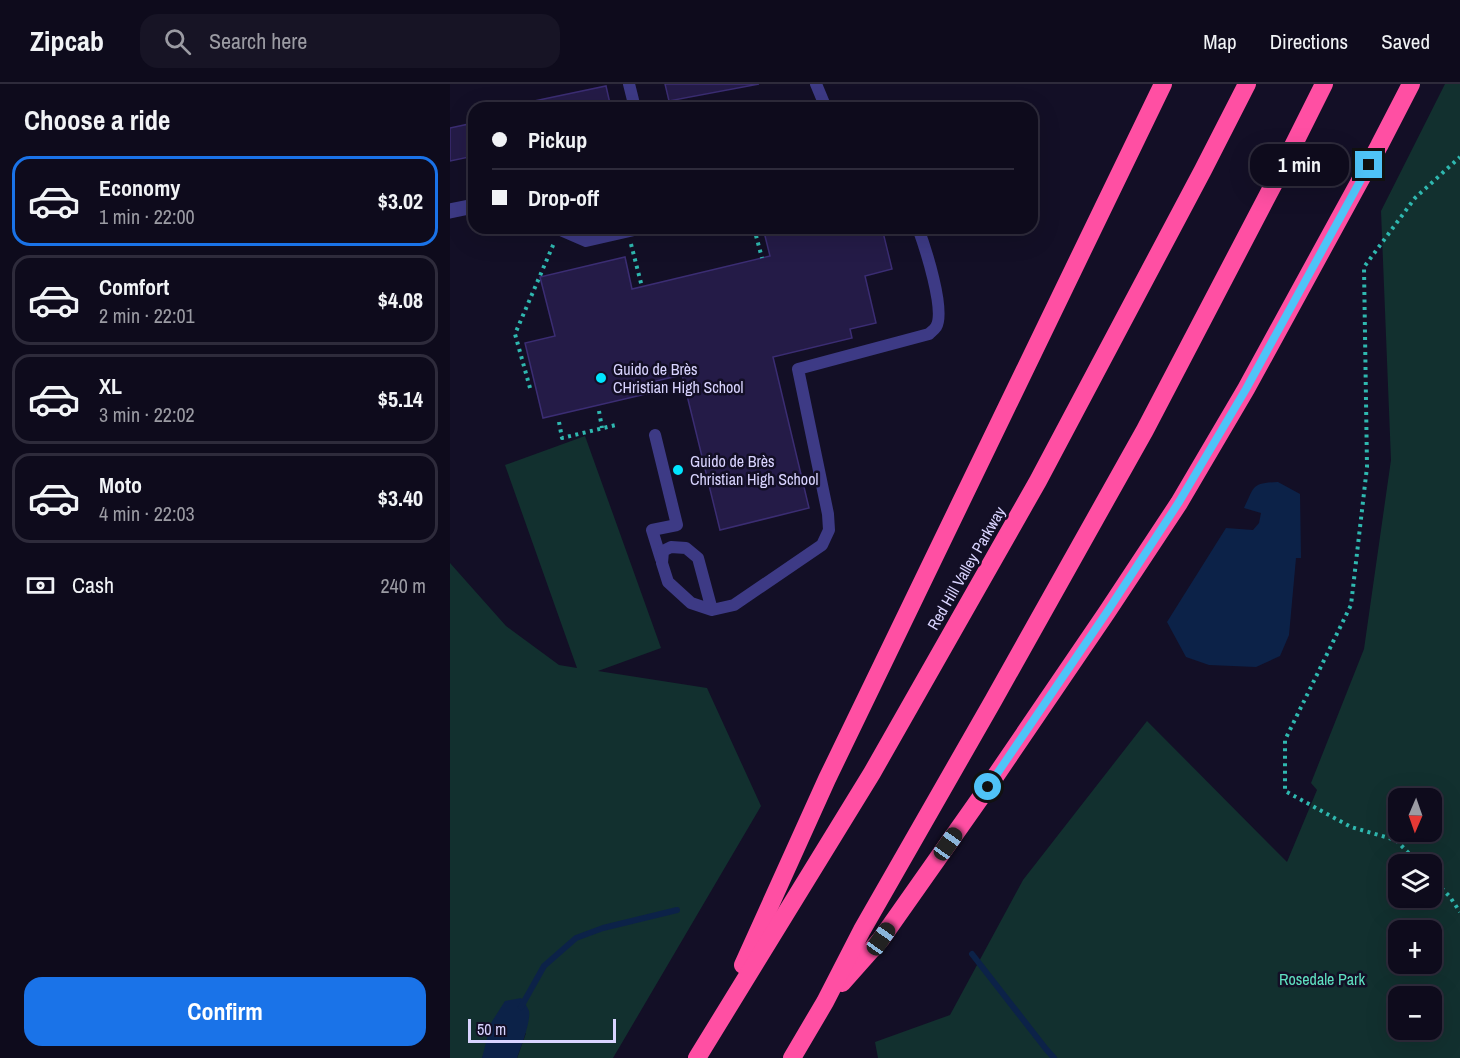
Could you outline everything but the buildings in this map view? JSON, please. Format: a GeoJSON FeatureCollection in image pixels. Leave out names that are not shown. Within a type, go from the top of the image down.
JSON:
{"type":"FeatureCollection","features":[{"type":"Feature","properties":{"kind":"highway"},"geometry":{"type":"LineString","coordinates":[[711,1036],[827,779],[1163,84]]}},
{"type":"Feature","properties":{"kind":"highway","name":"Red Hill Valley Parkway"},"geometry":{"type":"LineString","coordinates":[[697,1058],[872,772],[1038,481],[1247,84]]}},
{"type":"Feature","properties":{"kind":"highway"},"geometry":{"type":"LineString","coordinates":[[792,1058],[825,1002],[868,919],[1145,430],[1324,84]]}},
{"type":"Feature","properties":{"kind":"highway"},"geometry":{"type":"LineString","coordinates":[[825,1002],[881,939],[1002,767],[1179,502],[1246,389],[1411,84]]}},
{"type":"Feature","properties":{"kind":"street"},"geometry":{"type":"LineString","coordinates":[[450,211],[468,207]]}},
{"type":"Feature","properties":{"kind":"lane"},"geometry":{"type":"LineString","coordinates":[[629,84],[634,102]]}},
{"type":"Feature","properties":{"kind":"lane"},"geometry":{"type":"LineString","coordinates":[[816,84],[824,102]]}},
{"type":"Feature","properties":{"kind":"lane"},"geometry":{"type":"LineString","coordinates":[[556,234],[586,241],[617,234]]}},
{"type":"Feature","properties":{"kind":"lane"},"geometry":{"type":"LineString","coordinates":[[655,435],[677,525],[652,530],[668,582],[690,603],[712,609],[734,605],[822,545],[829,530],[828,514],[798,369],[929,334],[937,326],[939,314],[933,272],[920,234]]}},
{"type":"Feature","properties":{"kind":"lane"},"geometry":{"type":"LineString","coordinates":[[662,563],[663,551],[671,548],[686,548],[698,558],[712,609]]}},
{"type":"Feature","properties":{"kind":"path"},"geometry":{"type":"LineString","coordinates":[[1409,854],[1396,840],[1351,827],[1285,791],[1285,740],[1351,605],[1367,467],[1364,267],[1415,198],[1460,157]]}},
{"type":"Feature","properties":{"kind":"path"},"geometry":{"type":"LineString","coordinates":[[530,388],[515,334],[556,234]]}},
{"type":"Feature","properties":{"kind":"path"},"geometry":{"type":"LineString","coordinates":[[756,234],[762,258]]}},
{"type":"Feature","properties":{"kind":"path"},"geometry":{"type":"LineString","coordinates":[[630,242],[642,286]]}},
{"type":"Feature","properties":{"kind":"path"},"geometry":{"type":"LineString","coordinates":[[599,411],[602,428]]}},
{"type":"Feature","properties":{"kind":"path"},"geometry":{"type":"LineString","coordinates":[[559,422],[562,438],[616,425]]}},
{"type":"Feature","properties":{"kind":"path"},"geometry":{"type":"LineString","coordinates":[[1442,889],[1460,912]]}},
{"type":"Feature","properties":{"kind":"green space","name":"Rosedale Park"},"geometry":{"type":"Polygon","coordinates":[[[1445,84],[1460,84],[1460,1058],[878,1058],[875,1042],[950,1015],[1023,880],[1147,721],[1287,862],[1317,790],[1311,783],[1364,649],[1391,460],[1381,211],[1445,84]]]}},
{"type":"Feature","properties":{"kind":"green space"},"geometry":{"type":"Polygon","coordinates":[[[585,436],[661,648],[598,671],[707,688],[761,806],[613,1058],[517,1058],[526,1033],[482,1058],[450,1058],[450,563],[506,626],[559,665],[577,668],[505,465],[585,436]]]}},
{"type":"Feature","properties":{"kind":"water"},"geometry":{"type":"Polygon","coordinates":[[[1278,482],[1300,494],[1301,558],[1296,558],[1289,635],[1280,656],[1256,667],[1209,665],[1186,657],[1167,622],[1226,528],[1253,530],[1259,523],[1261,513],[1244,508],[1252,490],[1263,483],[1278,482]]]}},
{"type":"Feature","properties":{"kind":"water"},"geometry":{"type":"Polygon","coordinates":[[[521,998],[529,1011],[529,1021],[517,1058],[482,1058],[491,1023],[505,1001],[521,998]]]}},
{"type":"Feature","properties":{"kind":"waterway"},"geometry":{"type":"LineString","coordinates":[[521,1007],[544,966],[576,938],[603,928],[677,910]]}},
{"type":"Feature","properties":{"kind":"waterway"},"geometry":{"type":"LineString","coordinates":[[972,954],[1054,1058]]}},
{"type":"Feature","properties":{"kind":"place","name":"Guido de Brès CHristian High School"},"geometry":{"type":"Point","coordinates":[601,378]}},
{"type":"Feature","properties":{"kind":"place","name":"Guido de Brès Christian High School"},"geometry":{"type":"Point","coordinates":[678,470]}},
{"type":"Feature","properties":{"kind":"route"},"geometry":{"type":"LineString","coordinates":[[988,787],[1179,502],[1246,389],[1369,165]]}}]}
